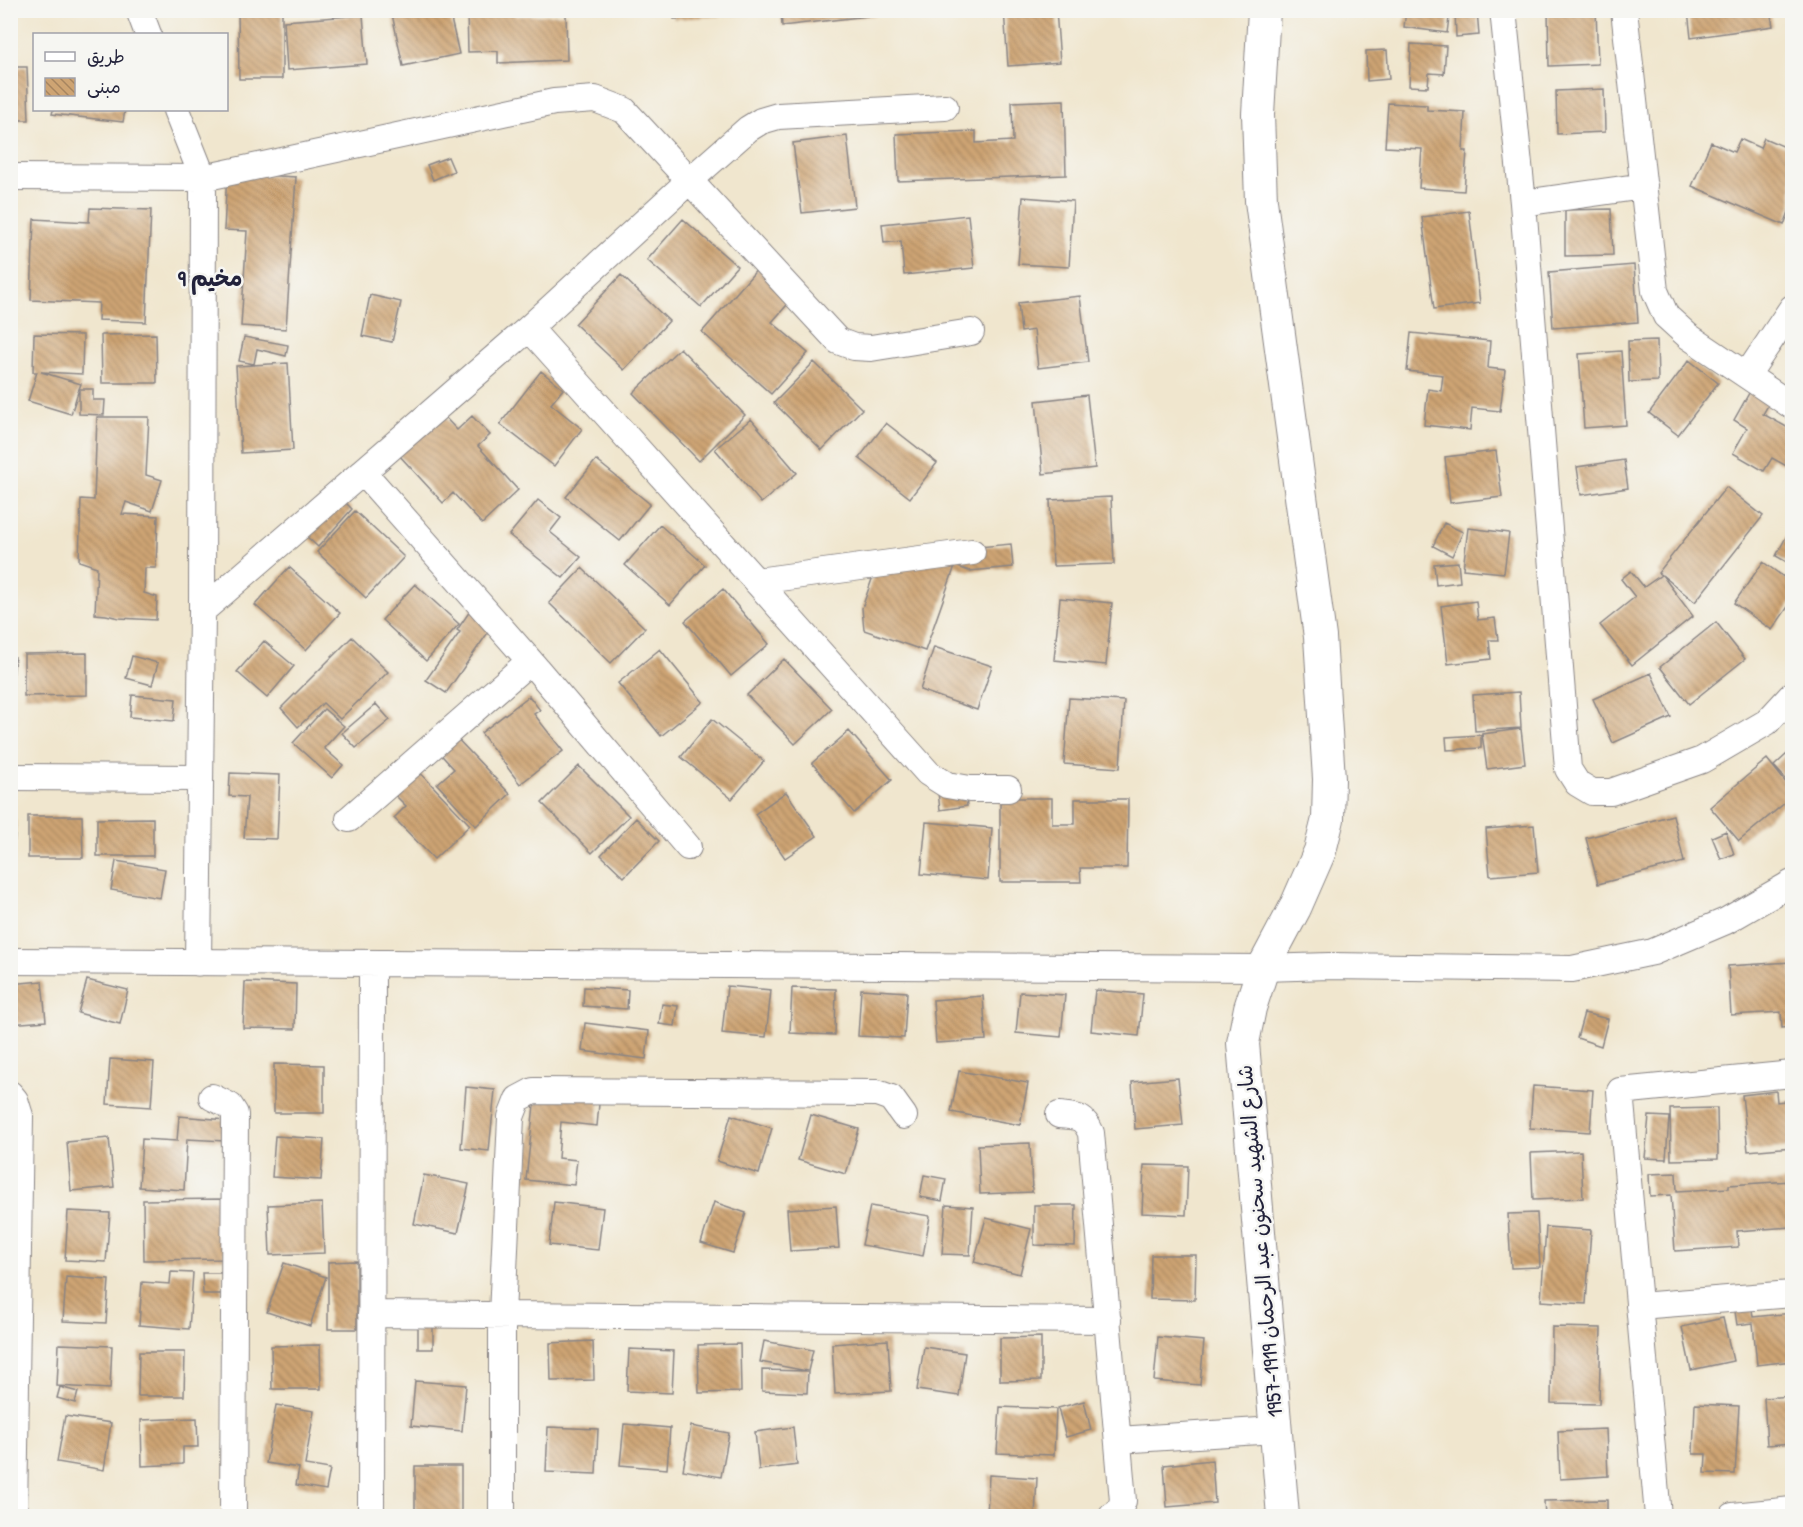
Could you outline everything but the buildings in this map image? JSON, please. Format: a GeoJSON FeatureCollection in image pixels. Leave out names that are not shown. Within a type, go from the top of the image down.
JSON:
{"type":"FeatureCollection","features":[{"type":"Feature","properties":{"kind":"street"},"geometry":{"type":"LineString","coordinates":[[139,10],[148,33]]}},
{"type":"Feature","properties":{"kind":"street","name":"شارع الشهيد سحنون عبد الرحمان 1919-1957"},"geometry":{"type":"LineString","coordinates":[[1264,10],[1258,114],[1262,201],[1320,637],[1329,779],[1328,819],[1320,851],[1295,908],[1263,968],[1250,1008],[1244,1043],[1283,1516]]}},
{"type":"Feature","properties":{"kind":"street"},"geometry":{"type":"LineString","coordinates":[[1503,10],[1523,203],[1568,769],[1577,783],[1592,792],[1611,792],[1702,760],[1767,722],[1792,694]]}},
{"type":"Feature","properties":{"kind":"street"},"geometry":{"type":"LineString","coordinates":[[1624,10],[1655,291],[1666,316],[1688,336],[1792,406]]}},
{"type":"Feature","properties":{"kind":"street"},"geometry":{"type":"LineString","coordinates":[[10,177],[202,178],[554,102],[595,99],[624,110],[838,341],[854,347],[871,348],[971,332]]}},
{"type":"Feature","properties":{"kind":"street"},"geometry":{"type":"LineString","coordinates":[[202,611],[529,328],[688,181],[748,129],[761,121],[778,116],[945,107]]}},
{"type":"Feature","properties":{"kind":"street"},"geometry":{"type":"LineString","coordinates":[[176,111],[202,178],[202,611],[198,963]]}},
{"type":"Feature","properties":{"kind":"street"},"geometry":{"type":"LineString","coordinates":[[1523,203],[1644,186]]}},
{"type":"Feature","properties":{"kind":"street"},"geometry":{"type":"LineString","coordinates":[[1747,375],[1792,308]]}},
{"type":"Feature","properties":{"kind":"street"},"geometry":{"type":"LineString","coordinates":[[529,328],[928,772],[947,785],[970,789],[1008,789]]}},
{"type":"Feature","properties":{"kind":"street"},"geometry":{"type":"LineString","coordinates":[[363,472],[530,661],[688,847]]}},
{"type":"Feature","properties":{"kind":"street"},"geometry":{"type":"LineString","coordinates":[[757,581],[972,552]]}},
{"type":"Feature","properties":{"kind":"street"},"geometry":{"type":"LineString","coordinates":[[349,819],[530,661]]}},
{"type":"Feature","properties":{"kind":"street"},"geometry":{"type":"LineString","coordinates":[[10,777],[200,778]]}},
{"type":"Feature","properties":{"kind":"street"},"geometry":{"type":"LineString","coordinates":[[10,962],[1263,968],[1329,966],[1572,969],[1653,952],[1726,921],[1792,883]]}},
{"type":"Feature","properties":{"kind":"street"},"geometry":{"type":"LineString","coordinates":[[371,1516],[372,963]]}},
{"type":"Feature","properties":{"kind":"street"},"geometry":{"type":"LineString","coordinates":[[1658,1516],[1620,1090],[1792,1074]]}},
{"type":"Feature","properties":{"kind":"street"},"geometry":{"type":"LineString","coordinates":[[504,1516],[502,1513],[502,1315],[511,1117],[518,1099],[533,1090],[877,1093],[891,1098],[904,1116]]}},
{"type":"Feature","properties":{"kind":"street"},"geometry":{"type":"LineString","coordinates":[[10,1094],[15,1100],[20,1116],[14,1305],[14,1516]]}},
{"type":"Feature","properties":{"kind":"street"},"geometry":{"type":"LineString","coordinates":[[212,1097],[230,1106],[235,1114],[233,1516]]}},
{"type":"Feature","properties":{"kind":"street"},"geometry":{"type":"LineString","coordinates":[[1059,1115],[1077,1117],[1086,1122],[1091,1133],[1123,1501],[1118,1514],[1112,1516]]}},
{"type":"Feature","properties":{"kind":"street"},"geometry":{"type":"LineString","coordinates":[[1639,1306],[1792,1294]]}},
{"type":"Feature","properties":{"kind":"street"},"geometry":{"type":"LineString","coordinates":[[371,1314],[1108,1320]]}},
{"type":"Feature","properties":{"kind":"street"},"geometry":{"type":"LineString","coordinates":[[1118,1440],[1275,1430]]}},
{"type":"Feature","properties":{"kind":"street"},"geometry":{"type":"LineString","coordinates":[[1733,1516],[1792,1510]]}},
{"type":"Feature","properties":{"kind":"district","name":"مخيم 9"},"geometry":{"type":"Point","coordinates":[210,278]}}]}
